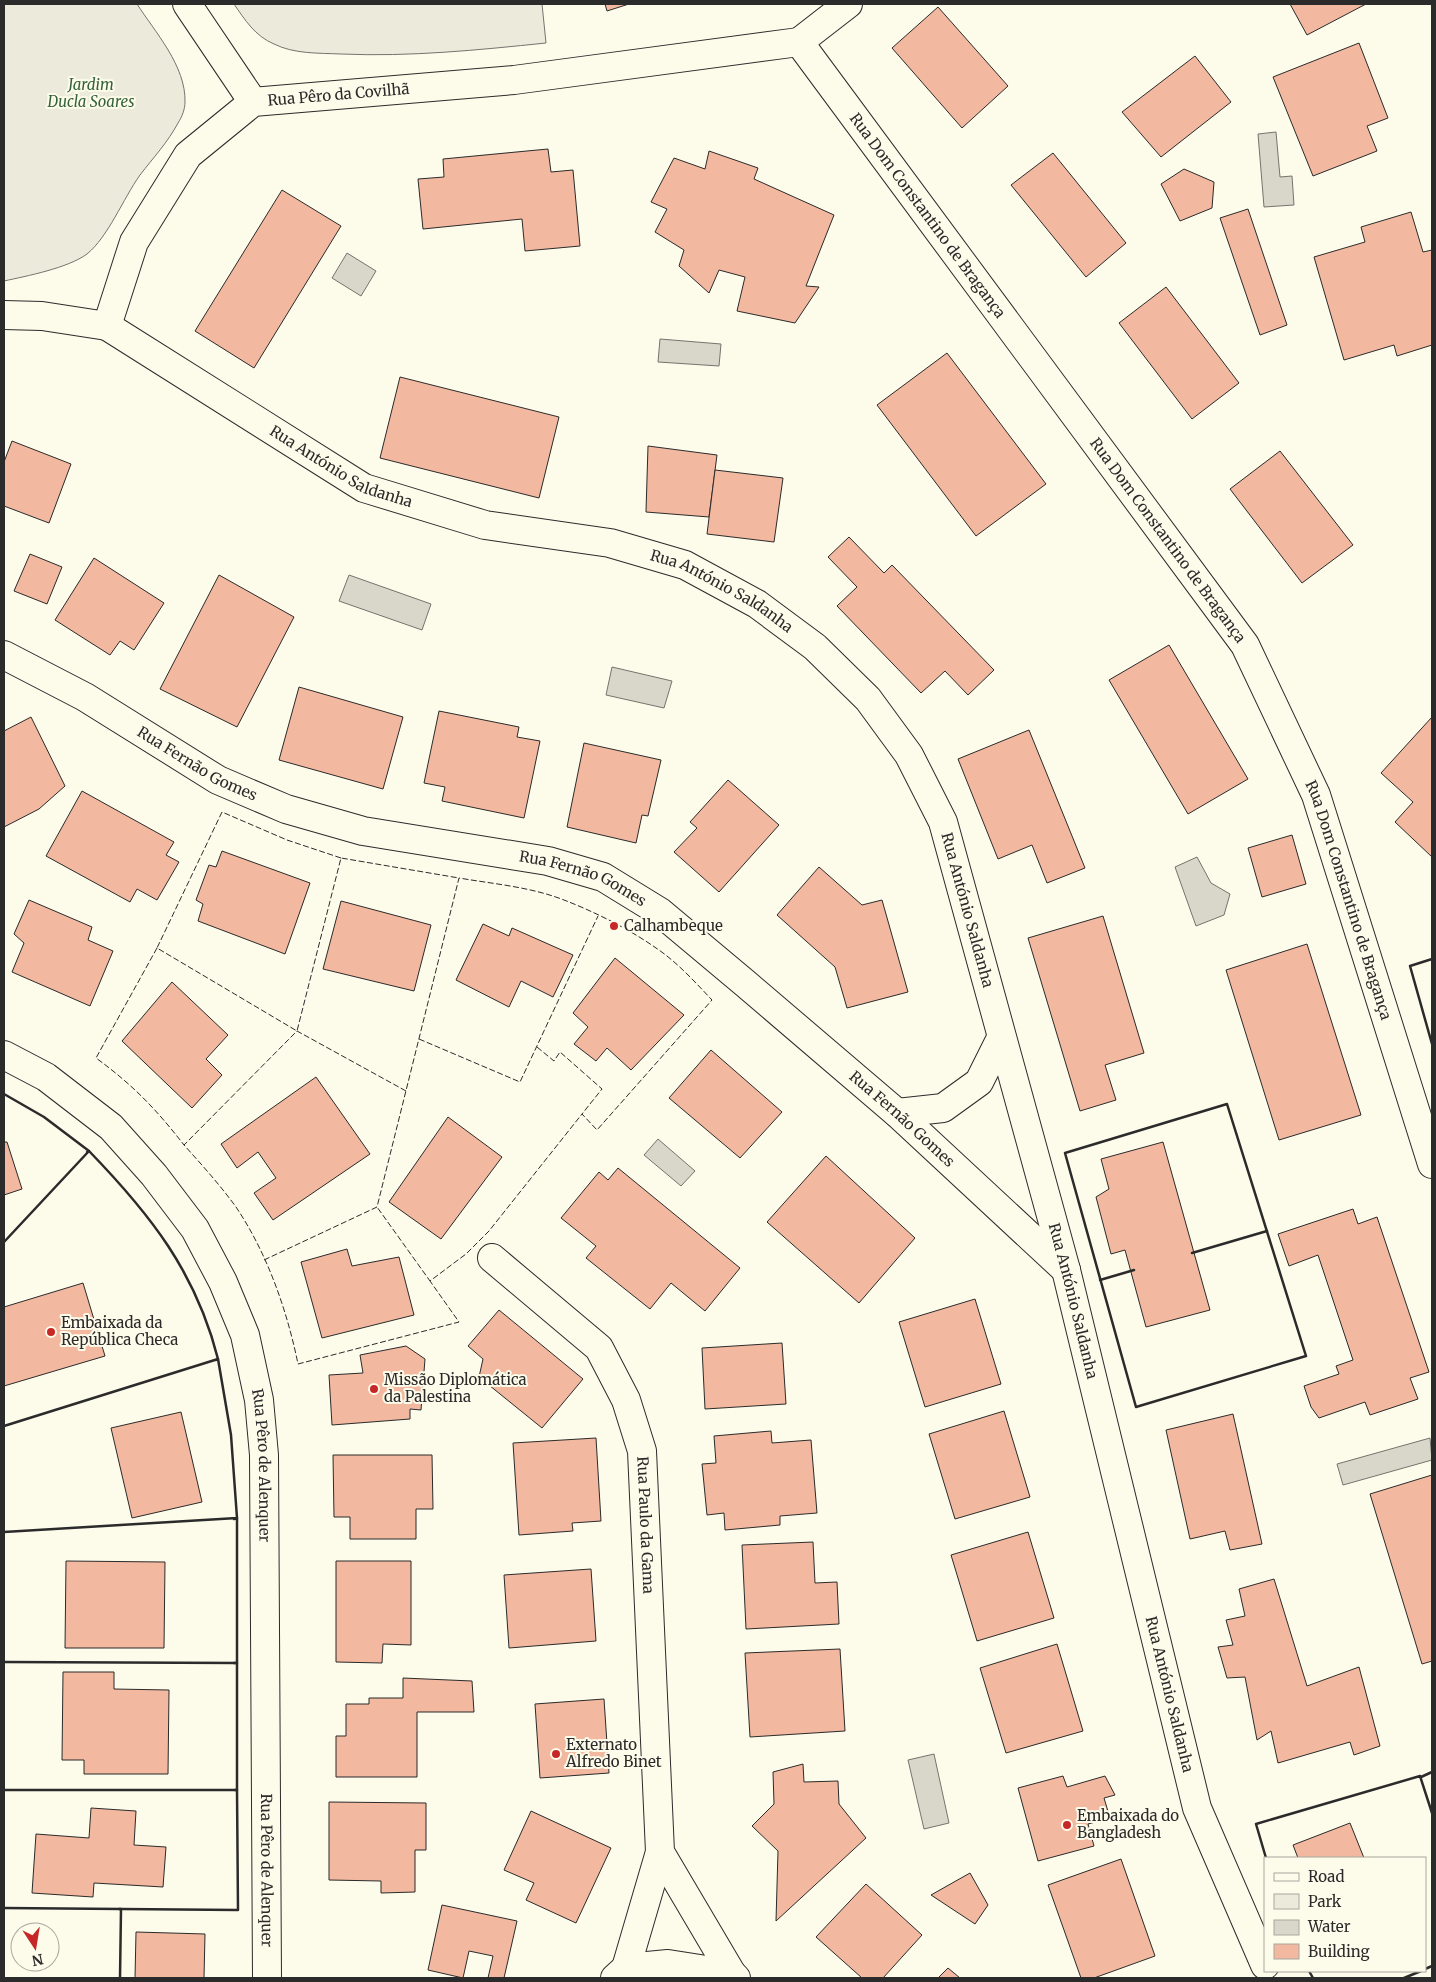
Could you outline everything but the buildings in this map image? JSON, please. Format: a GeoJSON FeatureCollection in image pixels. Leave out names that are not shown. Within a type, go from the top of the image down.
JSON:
{"type":"FeatureCollection","features":[{"type":"Feature","properties":{"kind":"street"},"geometry":{"type":"LineString","coordinates":[[187,4],[253,102]]}},
{"type":"Feature","properties":{"kind":"street"},"geometry":{"type":"LineString","coordinates":[[799,42],[848,4]]}},
{"type":"Feature","properties":{"kind":"street","name":"Rua Pêro da Covilhã"},"geometry":{"type":"LineString","coordinates":[[107,326],[134,242],[188,155],[253,102],[514,80],[799,42]]}},
{"type":"Feature","properties":{"kind":"street","name":"Rua Dom Constantino de Bragança"},"geometry":{"type":"LineString","coordinates":[[799,42],[1245,645],[1316,795],[1432,1164]]}},
{"type":"Feature","properties":{"kind":"street"},"geometry":{"type":"LineString","coordinates":[[4,315],[42,316],[107,326]]}},
{"type":"Feature","properties":{"kind":"street","name":"Rua António Saldanha"},"geometry":{"type":"LineString","coordinates":[[107,326],[364,488],[485,525],[610,543],[685,565],[758,604],[816,647],[868,699],[909,755],[943,822],[1066,1270],[1197,1808],[1264,1963]]}},
{"type":"Feature","properties":{"kind":"street","name":"Rua Fernão Gomes"},"geometry":{"type":"LineString","coordinates":[[4,655],[85,696],[218,780],[286,809],[363,831],[548,861],[602,877],[660,912],[897,1113],[1066,1270]]}},
{"type":"Feature","properties":{"kind":"street"},"geometry":{"type":"LineString","coordinates":[[897,1113],[943,1108],[979,1082],[1001,1038]]}},
{"type":"Feature","properties":{"kind":"street","name":"Rua Pêro de Alenquer"},"geometry":{"type":"LineString","coordinates":[[4,1055],[46,1077],[111,1127],[154,1175],[196,1229],[223,1282],[245,1335],[259,1400],[264,1455],[267,1978]]}},
{"type":"Feature","properties":{"kind":"street","name":"Rua Paulo da Gama"},"geometry":{"type":"LineString","coordinates":[[492,1258],[599,1348],[626,1400],[642,1451],[660,1852],[621,1973]]}},
{"type":"Feature","properties":{"kind":"street","name":"Rua Paulo da Gama"},"geometry":{"type":"LineString","coordinates":[[660,1852],[734,1976]]}},
{"type":"Feature","properties":{"kind":"street"},"geometry":{"type":"LineString","coordinates":[[621,1973],[668,1964],[734,1976]]}},
{"type":"Feature","properties":{"kind":"green space","name":"Jardim Ducla Soares"},"geometry":{"type":"Polygon","coordinates":[[[4,4],[137,4],[175,63],[184,89],[185,102],[182,116],[174,130],[140,175],[109,228],[95,247],[79,259],[69,263],[47,271],[4,281],[4,4]]]}},
{"type":"Feature","properties":{"kind":"green space"},"geometry":{"type":"Polygon","coordinates":[[[234,4],[542,4],[546,43],[418,54],[367,55],[290,50],[261,37],[234,4]]]}},
{"type":"Feature","properties":{"kind":"water"},"geometry":{"type":"Polygon","coordinates":[[[1276,132],[1280,177],[1292,176],[1294,205],[1264,207],[1258,134],[1276,132]]]}},
{"type":"Feature","properties":{"kind":"water"},"geometry":{"type":"Polygon","coordinates":[[[347,253],[376,271],[361,296],[332,278],[347,253]]]}},
{"type":"Feature","properties":{"kind":"water"},"geometry":{"type":"Polygon","coordinates":[[[660,339],[721,344],[719,366],[658,362],[660,339]]]}},
{"type":"Feature","properties":{"kind":"water"},"geometry":{"type":"Polygon","coordinates":[[[349,575],[431,604],[422,630],[339,601],[349,575]]]}},
{"type":"Feature","properties":{"kind":"water"},"geometry":{"type":"Polygon","coordinates":[[[612,667],[672,681],[664,708],[606,695],[612,667]]]}},
{"type":"Feature","properties":{"kind":"water"},"geometry":{"type":"Polygon","coordinates":[[[1197,857],[1211,883],[1230,894],[1224,915],[1196,926],[1175,867],[1197,857]]]}},
{"type":"Feature","properties":{"kind":"water"},"geometry":{"type":"Polygon","coordinates":[[[658,1139],[695,1171],[681,1186],[644,1155],[658,1139]]]}},
{"type":"Feature","properties":{"kind":"water"},"geometry":{"type":"Polygon","coordinates":[[[1430,1438],[1432,1460],[1343,1485],[1337,1464],[1430,1438]]]}},
{"type":"Feature","properties":{"kind":"water"},"geometry":{"type":"Polygon","coordinates":[[[934,1754],[949,1823],[924,1829],[908,1760],[934,1754]]]}},
{"type":"Feature","properties":{"kind":"fence"},"geometry":{"type":"LineString","coordinates":[[341,858],[287,840],[222,812],[157,948],[297,1031],[341,858],[459,878]]}},
{"type":"Feature","properties":{"kind":"fence"},"geometry":{"type":"LineString","coordinates":[[264,1260],[377,1207],[459,878],[539,892],[600,915],[635,934],[664,954],[686,972],[712,1000],[597,1130],[582,1114],[489,1231],[466,1254],[430,1281],[377,1207]]}},
{"type":"Feature","properties":{"kind":"fence"},"geometry":{"type":"LineString","coordinates":[[419,1039],[520,1082],[598,916]]}},
{"type":"Feature","properties":{"kind":"fence"},"geometry":{"type":"LineString","coordinates":[[157,948],[96,1058],[143,1098],[184,1145]]}},
{"type":"Feature","properties":{"kind":"fence"},"geometry":{"type":"LineString","coordinates":[[406,1091],[297,1031],[184,1145],[236,1207],[257,1243],[282,1303],[298,1364],[459,1322],[430,1281]]}},
{"type":"Feature","properties":{"kind":"fence"},"geometry":{"type":"LineString","coordinates":[[537,1047],[554,1061],[560,1052],[602,1089],[582,1114]]}},
{"type":"Feature","properties":{"kind":"wall"},"geometry":{"type":"LineString","coordinates":[[1432,959],[1410,966],[1432,1044]]}},
{"type":"Feature","properties":{"kind":"wall"},"geometry":{"type":"LineString","coordinates":[[4,1094],[44,1117],[89,1151],[87,1152]]}},
{"type":"Feature","properties":{"kind":"wall"},"geometry":{"type":"LineString","coordinates":[[1227,1104],[1306,1356],[1136,1407],[1065,1153],[1227,1104]]}},
{"type":"Feature","properties":{"kind":"wall"},"geometry":{"type":"LineString","coordinates":[[4,1242],[89,1151],[151,1222],[184,1272],[209,1328],[218,1359],[216,1360]]}},
{"type":"Feature","properties":{"kind":"wall"},"geometry":{"type":"LineString","coordinates":[[1192,1253],[1267,1231]]}},
{"type":"Feature","properties":{"kind":"wall"},"geometry":{"type":"LineString","coordinates":[[1100,1280],[1134,1270]]}},
{"type":"Feature","properties":{"kind":"wall"},"geometry":{"type":"LineString","coordinates":[[4,1426],[218,1359],[231,1435],[237,1518],[4,1532]]}},
{"type":"Feature","properties":{"kind":"wall"},"geometry":{"type":"LineString","coordinates":[[4,1662],[237,1663],[237,1518],[234,1519]]}},
{"type":"Feature","properties":{"kind":"wall"},"geometry":{"type":"LineString","coordinates":[[4,1790],[237,1790],[237,1663],[234,1663]]}},
{"type":"Feature","properties":{"kind":"wall"},"geometry":{"type":"LineString","coordinates":[[1421,1777],[1432,1772]]}},
{"type":"Feature","properties":{"kind":"wall"},"geometry":{"type":"LineString","coordinates":[[1266,1857],[1256,1824],[1420,1776],[1432,1813]]}},
{"type":"Feature","properties":{"kind":"wall"},"geometry":{"type":"LineString","coordinates":[[4,1908],[238,1910],[237,1790],[235,1790]]}},
{"type":"Feature","properties":{"kind":"wall"},"geometry":{"type":"LineString","coordinates":[[119,1909],[121,1909],[120,1978]]}},
{"type":"Feature","properties":{"kind":"wall"},"geometry":{"type":"LineString","coordinates":[[1426,1969],[1432,1966]]}},
{"type":"Feature","properties":{"kind":"wall"},"geometry":{"type":"LineString","coordinates":[[1310,1972],[1313,1978]]}},
{"type":"Feature","properties":{"kind":"wall"},"geometry":{"type":"LineString","coordinates":[[1404,1978],[1419,1972]]}},
{"type":"Feature","properties":{"kind":"place","name":"Calhambeque"},"geometry":{"type":"Point","coordinates":[614,926]}},
{"type":"Feature","properties":{"kind":"place","name":"Embaixada da República Checa"},"geometry":{"type":"Point","coordinates":[51,1332]}},
{"type":"Feature","properties":{"kind":"place","name":"Missão Diplomática da Palestina"},"geometry":{"type":"Point","coordinates":[374,1389]}},
{"type":"Feature","properties":{"kind":"place","name":"Externato Alfredo Binet"},"geometry":{"type":"Point","coordinates":[556,1754]}},
{"type":"Feature","properties":{"kind":"place","name":"Embaixada do Bangladesh"},"geometry":{"type":"Point","coordinates":[1067,1825]}}]}
